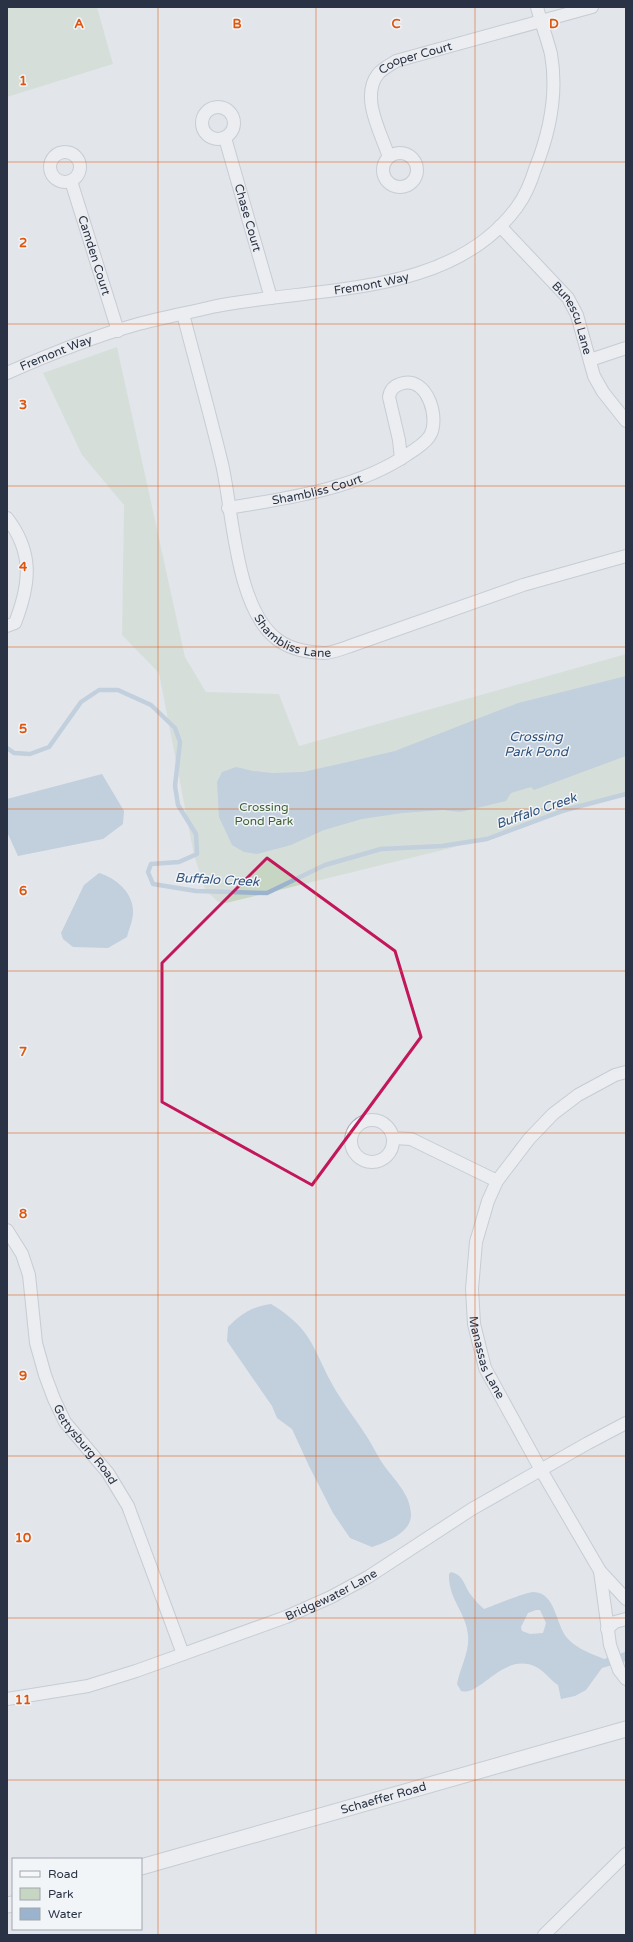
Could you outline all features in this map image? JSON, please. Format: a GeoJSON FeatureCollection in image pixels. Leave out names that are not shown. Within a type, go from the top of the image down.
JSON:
{"type":"FeatureCollection","features":[{"type":"Feature","properties":{"kind":"street","name":"Fremont Way"},"geometry":{"type":"LineString","coordinates":[[7,373],[44,357],[134,325],[214,307],[363,286],[433,269],[472,249],[500,226],[518,206],[531,181],[544,148],[551,119],[554,88],[550,54],[537,7]]}},
{"type":"Feature","properties":{"kind":"street","name":"Cooper Court"},"geometry":{"type":"LineString","coordinates":[[389,158],[370,102],[371,86],[378,73],[396,61],[592,7]]}},
{"type":"Feature","properties":{"kind":"street","name":"Chase Court"},"geometry":{"type":"LineString","coordinates":[[225,138],[271,298]]}},
{"type":"Feature","properties":{"kind":"street","name":"Camden Court"},"geometry":{"type":"LineString","coordinates":[[71,181],[118,331]]}},
{"type":"Feature","properties":{"kind":"street","name":"Bunescu Lane"},"geometry":{"type":"LineString","coordinates":[[500,226],[568,298],[577,316],[594,376],[626,422]]}},
{"type":"Feature","properties":{"kind":"street","name":"Shambliss Lane"},"geometry":{"type":"LineString","coordinates":[[182,314],[222,466],[232,530],[249,598],[261,622],[278,640],[300,650],[325,653],[353,645],[523,586],[626,556]]}},
{"type":"Feature","properties":{"kind":"street"},"geometry":{"type":"LineString","coordinates":[[590,360],[626,348]]}},
{"type":"Feature","properties":{"kind":"street","name":"Shambliss Court"},"geometry":{"type":"LineString","coordinates":[[228,508],[287,498],[340,485],[401,459],[426,441],[433,430],[433,417],[428,397],[422,388],[414,382],[395,386],[389,397],[399,440],[401,459]]}},
{"type":"Feature","properties":{"kind":"street"},"geometry":{"type":"LineString","coordinates":[[7,518],[20,537],[25,552],[27,573],[24,598],[15,623],[7,626]]}},
{"type":"Feature","properties":{"kind":"street","name":"Manassas Lane"},"geometry":{"type":"LineString","coordinates":[[622,1674],[610,1645],[600,1571],[541,1470],[485,1368],[474,1324],[472,1289],[476,1242],[488,1201],[497,1181],[529,1138],[553,1114],[578,1095],[615,1075],[626,1072]]}},
{"type":"Feature","properties":{"kind":"street"},"geometry":{"type":"LineString","coordinates":[[393,1138],[411,1139],[497,1181]]}},
{"type":"Feature","properties":{"kind":"street","name":"Gettysburg Road"},"geometry":{"type":"LineString","coordinates":[[7,1230],[22,1254],[29,1275],[36,1343],[45,1375],[54,1399],[65,1422],[108,1473],[128,1506],[183,1654]]}},
{"type":"Feature","properties":{"kind":"street","name":"Bridgewater Lane"},"geometry":{"type":"LineString","coordinates":[[7,1699],[88,1686],[136,1671],[286,1617],[332,1597],[368,1577],[472,1509],[626,1423]]}},
{"type":"Feature","properties":{"kind":"street"},"geometry":{"type":"LineString","coordinates":[[600,1571],[626,1599]]}},
{"type":"Feature","properties":{"kind":"street"},"geometry":{"type":"LineString","coordinates":[[607,1629],[615,1622],[626,1619]]}},
{"type":"Feature","properties":{"kind":"street","name":"Schaeffer Road"},"geometry":{"type":"LineString","coordinates":[[142,1867],[626,1729]]}},
{"type":"Feature","properties":{"kind":"street"},"geometry":{"type":"LineString","coordinates":[[544,1935],[626,1854]]}},
{"type":"Feature","properties":{"kind":"highlighted area"},"geometry":{"type":"Polygon","coordinates":[[[267,858],[395,951],[421,1037],[312,1185],[162,1102],[162,963],[267,858]]]}},
{"type":"Feature","properties":{"kind":"green space"},"geometry":{"type":"Polygon","coordinates":[[[7,7],[97,7],[113,64],[7,97],[7,7]]]}},
{"type":"Feature","properties":{"kind":"green space","name":"Crossing Pond Park"},"geometry":{"type":"Polygon","coordinates":[[[117,347],[185,657],[206,692],[279,694],[299,746],[626,654],[626,794],[451,848],[226,903],[218,902],[205,889],[194,855],[159,673],[122,635],[124,505],[82,455],[43,373],[117,347]]]}},
{"type":"Feature","properties":{"kind":"water","name":"Crossing Park Pond"},"geometry":{"type":"Polygon","coordinates":[[[626,676],[626,756],[534,790],[531,787],[511,793],[506,801],[460,812],[443,810],[402,813],[362,819],[324,830],[291,845],[257,854],[244,852],[232,845],[219,817],[217,782],[222,772],[236,767],[272,773],[303,772],[395,751],[518,703],[626,676]]]}},
{"type":"Feature","properties":{"kind":"water"},"geometry":{"type":"Polygon","coordinates":[[[102,774],[124,811],[123,824],[103,839],[18,856],[7,832],[7,799],[102,774]]]}},
{"type":"Feature","properties":{"kind":"water"},"geometry":{"type":"Polygon","coordinates":[[[99,873],[112,879],[123,887],[130,899],[133,906],[133,916],[127,937],[108,948],[73,947],[63,939],[61,933],[84,885],[99,873]]]}},
{"type":"Feature","properties":{"kind":"water"},"geometry":{"type":"Polygon","coordinates":[[[271,1304],[289,1317],[305,1333],[335,1390],[371,1443],[381,1461],[405,1493],[410,1506],[410,1520],[403,1531],[385,1542],[372,1547],[350,1538],[333,1513],[292,1429],[277,1418],[272,1406],[227,1341],[228,1327],[238,1318],[247,1311],[271,1304]]]}},
{"type":"Feature","properties":{"kind":"water"},"geometry":{"type":"Polygon","coordinates":[[[451,1572],[455,1573],[461,1578],[471,1595],[484,1609],[529,1593],[533,1592],[541,1594],[547,1598],[551,1604],[564,1634],[569,1640],[585,1651],[604,1659],[625,1652],[626,1639],[626,1661],[602,1668],[586,1690],[575,1696],[561,1699],[558,1685],[544,1672],[534,1666],[522,1664],[512,1665],[502,1670],[476,1688],[468,1691],[461,1691],[457,1684],[468,1647],[468,1635],[464,1619],[451,1591],[449,1574],[451,1572]],[[540,1610],[528,1613],[521,1627],[522,1631],[530,1634],[543,1633],[546,1623],[540,1610]]]}},
{"type":"Feature","properties":{"kind":"waterway","name":"Buffalo Creek"},"geometry":{"type":"LineString","coordinates":[[7,748],[14,753],[30,754],[49,747],[81,702],[99,690],[118,690],[151,705],[175,728],[180,742],[175,786],[178,805],[196,834],[197,854],[179,862],[151,864],[148,872],[153,884],[196,891],[267,893],[325,865],[381,849],[442,846],[487,839],[565,810],[626,794]]}}]}
